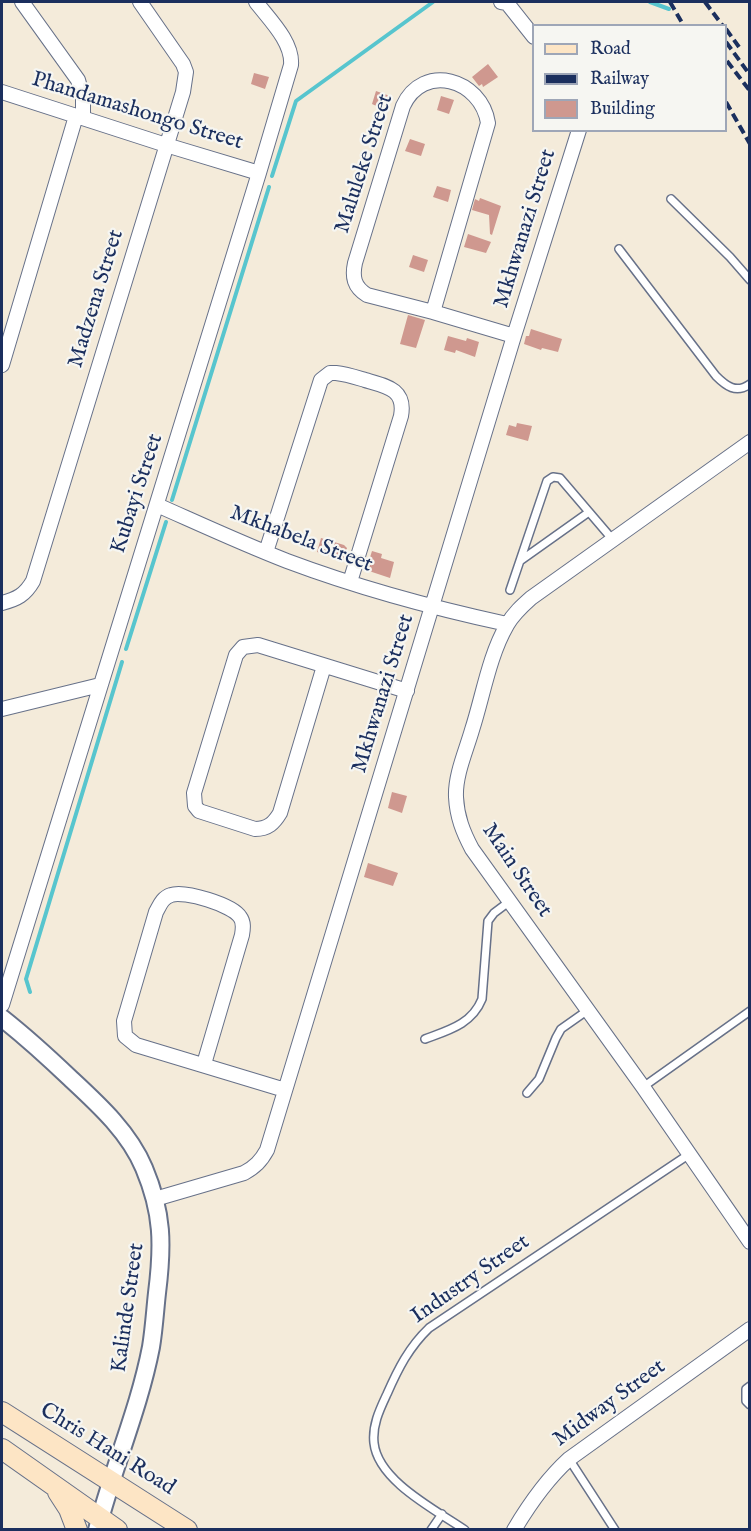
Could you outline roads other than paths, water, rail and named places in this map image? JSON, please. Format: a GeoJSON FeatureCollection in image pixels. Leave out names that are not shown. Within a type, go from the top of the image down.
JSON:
{"type":"FeatureCollection","features":[{"type":"Feature","properties":{"kind":"main road","name":"Chris Hani Road"},"geometry":{"type":"LineString","coordinates":[[2,1412],[187,1530]]}},
{"type":"Feature","properties":{"kind":"main road"},"geometry":{"type":"LineString","coordinates":[[2,1449],[46,1479],[99,1523],[117,1530]]}},
{"type":"Feature","properties":{"kind":"main road"},"geometry":{"type":"LineString","coordinates":[[46,1479],[66,1503],[77,1530]]}},
{"type":"Feature","properties":{"kind":"street"},"geometry":{"type":"LineString","coordinates":[[2,365],[80,117],[83,98],[78,80],[22,2]]}},
{"type":"Feature","properties":{"kind":"street","name":"Madzena Street"},"geometry":{"type":"LineString","coordinates":[[2,603],[20,597],[33,581],[183,92],[186,72],[177,53],[140,2]]}},
{"type":"Feature","properties":{"kind":"street","name":"Kubayi Street"},"geometry":{"type":"LineString","coordinates":[[2,1005],[259,172],[291,58],[288,48],[256,2]]}},
{"type":"Feature","properties":{"kind":"street"},"geometry":{"type":"LineString","coordinates":[[501,2],[507,3],[532,34]]}},
{"type":"Feature","properties":{"kind":"street","name":"Maluleke Street"},"geometry":{"type":"LineString","coordinates":[[433,312],[489,123],[482,105],[468,88],[458,82],[446,81],[422,84],[408,95],[403,106],[353,270],[355,284],[359,291],[367,295],[514,336]]}},
{"type":"Feature","properties":{"kind":"street","name":"Phandamashongo Street"},"geometry":{"type":"LineString","coordinates":[[2,92],[166,145],[259,172]]}},
{"type":"Feature","properties":{"kind":"street","name":"Mkhwanazi Street"},"geometry":{"type":"LineString","coordinates":[[155,1199],[234,1177],[254,1167],[267,1150],[514,336],[578,132]]}},
{"type":"Feature","properties":{"kind":"street"},"geometry":{"type":"LineString","coordinates":[[266,552],[321,380],[330,373],[336,373],[387,386],[400,399],[401,417],[350,582]]}},
{"type":"Feature","properties":{"kind":"street","name":"Main Street"},"geometry":{"type":"LineString","coordinates":[[750,442],[520,607],[507,624],[493,659],[460,773],[456,795],[462,831],[472,849],[750,1242]]}},
{"type":"Feature","properties":{"kind":"street","name":"Mkhabela Street"},"geometry":{"type":"LineString","coordinates":[[157,505],[266,552],[350,582],[433,608],[507,624]]}},
{"type":"Feature","properties":{"kind":"street"},"geometry":{"type":"LineString","coordinates":[[324,666],[280,813],[275,821],[262,829],[255,829],[199,811],[195,806],[194,793],[236,655],[247,645],[258,645],[407,691]]}},
{"type":"Feature","properties":{"kind":"street"},"geometry":{"type":"LineString","coordinates":[[2,709],[100,685]]}},
{"type":"Feature","properties":{"kind":"street"},"geometry":{"type":"LineString","coordinates":[[204,1064],[242,935],[242,921],[240,915],[229,907],[188,894],[172,894],[165,898],[156,912],[123,1028],[125,1035],[136,1045],[285,1090]]}},
{"type":"Feature","properties":{"kind":"street","name":"Kalinde Street"},"geometry":{"type":"LineString","coordinates":[[2,1018],[38,1048],[109,1116],[133,1147],[144,1167],[155,1199],[161,1227],[162,1250],[151,1347],[99,1523]]}},
{"type":"Feature","properties":{"kind":"street","name":"Midway Street"},"geometry":{"type":"LineString","coordinates":[[514,1530],[539,1490],[569,1459],[750,1329]]}},
{"type":"Feature","properties":{"kind":"lane"},"geometry":{"type":"LineString","coordinates":[[671,199],[750,280]]}},
{"type":"Feature","properties":{"kind":"lane"},"geometry":{"type":"LineString","coordinates":[[619,249],[725,386],[735,390],[750,384]]}},
{"type":"Feature","properties":{"kind":"lane"},"geometry":{"type":"LineString","coordinates":[[510,590],[547,481],[553,477],[560,478],[613,540]]}},
{"type":"Feature","properties":{"kind":"lane"},"geometry":{"type":"LineString","coordinates":[[520,561],[589,512]]}},
{"type":"Feature","properties":{"kind":"lane"},"geometry":{"type":"LineString","coordinates":[[425,1040],[466,1022],[478,1008],[482,999],[488,921],[494,913],[510,901]]}},
{"type":"Feature","properties":{"kind":"lane"},"geometry":{"type":"LineString","coordinates":[[526,1093],[539,1079],[561,1029],[588,1010]]}},
{"type":"Feature","properties":{"kind":"lane"},"geometry":{"type":"LineString","coordinates":[[643,1088],[750,1011]]}},
{"type":"Feature","properties":{"kind":"lane","name":"Industry Street"},"geometry":{"type":"LineString","coordinates":[[465,1530],[389,1475],[378,1460],[374,1443],[375,1424],[408,1351],[429,1328],[688,1155]]}},
{"type":"Feature","properties":{"kind":"lane"},"geometry":{"type":"LineString","coordinates":[[750,1386],[746,1389],[745,1396],[750,1405]]}},
{"type":"Feature","properties":{"kind":"lane"},"geometry":{"type":"LineString","coordinates":[[569,1459],[615,1530]]}},
{"type":"Feature","properties":{"kind":"lane"},"geometry":{"type":"LineString","coordinates":[[431,1530],[442,1514]]}},
{"type":"Feature","properties":{"kind":"waterway"},"geometry":{"type":"LineString","coordinates":[[272,176],[296,101],[433,2]]}},
{"type":"Feature","properties":{"kind":"waterway"},"geometry":{"type":"LineString","coordinates":[[650,2],[669,9]]}},
{"type":"Feature","properties":{"kind":"waterway"},"geometry":{"type":"LineString","coordinates":[[172,500],[269,187]]}},
{"type":"Feature","properties":{"kind":"waterway"},"geometry":{"type":"LineString","coordinates":[[126,649],[166,522]]}},
{"type":"Feature","properties":{"kind":"waterway"},"geometry":{"type":"LineString","coordinates":[[30,992],[26,979],[122,662]]}},
{"type":"Feature","properties":{"kind":"railway"},"geometry":{"type":"LineString","coordinates":[[670,2],[683,24]]}},
{"type":"Feature","properties":{"kind":"railway"},"geometry":{"type":"LineString","coordinates":[[705,2],[722,24]]}},
{"type":"Feature","properties":{"kind":"railway"},"geometry":{"type":"LineString","coordinates":[[727,30],[739,47]]}},
{"type":"Feature","properties":{"kind":"railway"},"geometry":{"type":"LineString","coordinates":[[727,43],[750,75]]}},
{"type":"Feature","properties":{"kind":"railway"},"geometry":{"type":"LineString","coordinates":[[727,61],[750,91]]}},
{"type":"Feature","properties":{"kind":"railway"},"geometry":{"type":"LineString","coordinates":[[727,104],[750,144]]}}]}
